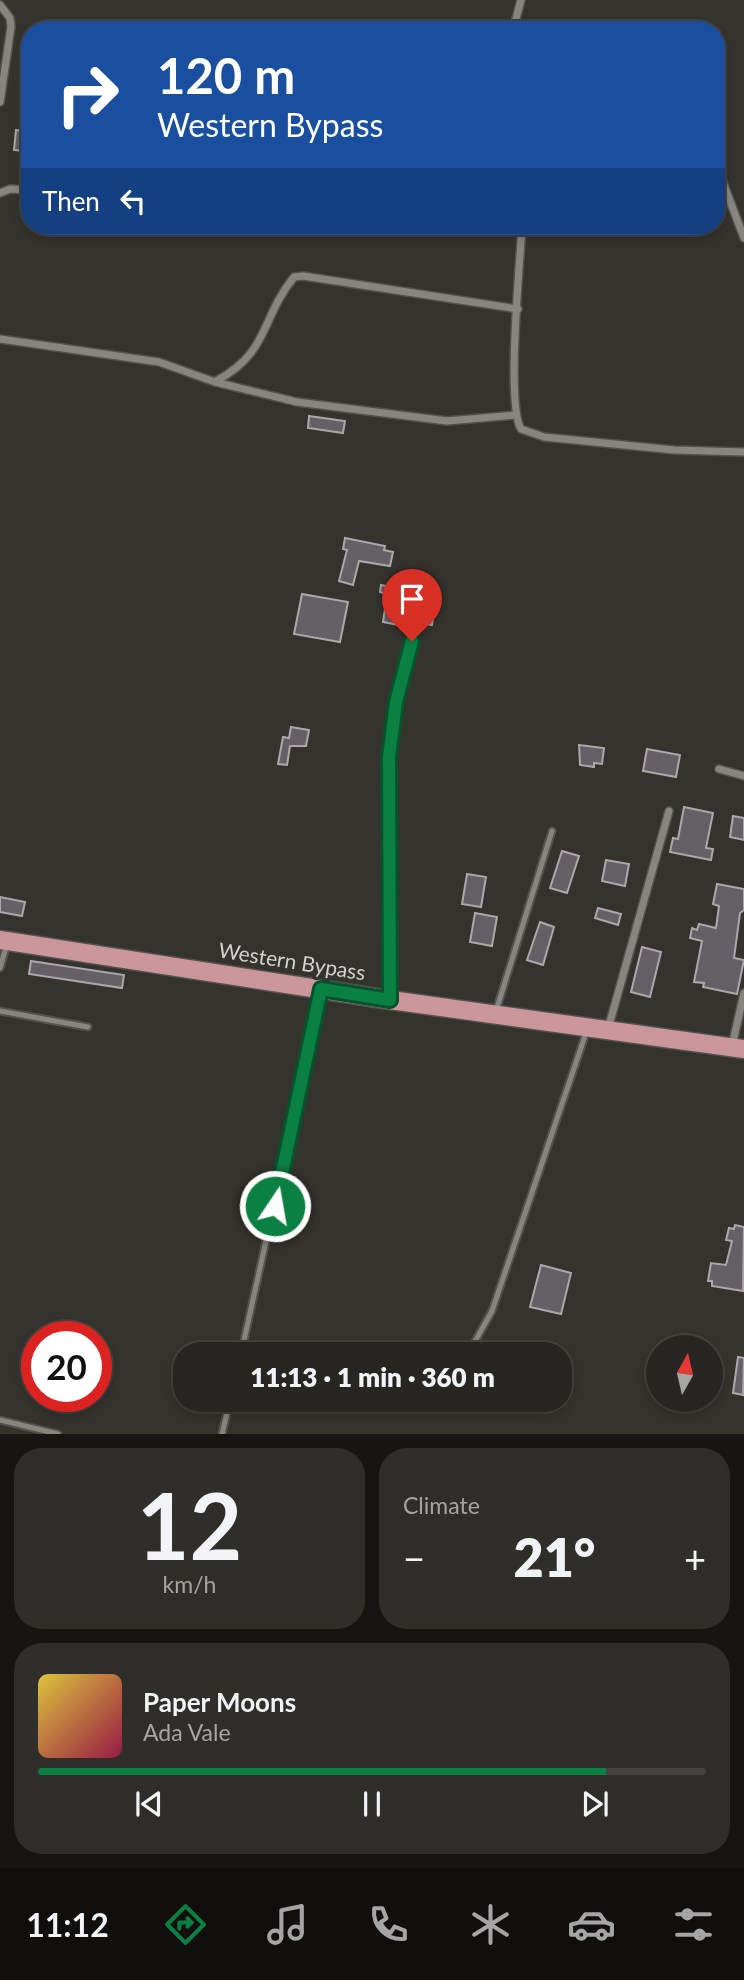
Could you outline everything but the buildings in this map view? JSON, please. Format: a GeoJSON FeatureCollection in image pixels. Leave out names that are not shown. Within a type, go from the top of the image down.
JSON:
{"type":"FeatureCollection","features":[{"type":"Feature","properties":{"kind":"main road","name":"Western Bypass"},"geometry":{"type":"LineString","coordinates":[[4,940],[390,1000],[738,1048]]}},
{"type":"Feature","properties":{"kind":"street"},"geometry":{"type":"LineString","coordinates":[[515,21],[521,0]]}},
{"type":"Feature","properties":{"kind":"street"},"geometry":{"type":"LineString","coordinates":[[0,5],[10,18],[11,27],[0,102]]}},
{"type":"Feature","properties":{"kind":"street"},"geometry":{"type":"LineString","coordinates":[[725,188],[744,238]]}},
{"type":"Feature","properties":{"kind":"street"},"geometry":{"type":"LineString","coordinates":[[0,193],[10,189],[21,190]]}},
{"type":"Feature","properties":{"kind":"street"},"geometry":{"type":"LineString","coordinates":[[522,235],[514,372],[516,415],[521,429],[544,438],[674,450],[744,452]]}},
{"type":"Feature","properties":{"kind":"street"},"geometry":{"type":"LineString","coordinates":[[215,382],[238,369],[254,351],[279,295],[294,277],[303,276],[518,309]]}},
{"type":"Feature","properties":{"kind":"street"},"geometry":{"type":"LineString","coordinates":[[0,338],[159,362],[215,382],[297,402],[447,421],[516,415]]}},
{"type":"Feature","properties":{"kind":"street"},"geometry":{"type":"LineString","coordinates":[[390,1000],[389,757],[396,702],[412,641]]}},
{"type":"Feature","properties":{"kind":"street"},"geometry":{"type":"LineString","coordinates":[[719,769],[744,776]]}},
{"type":"Feature","properties":{"kind":"street"},"geometry":{"type":"LineString","coordinates":[[608,1030],[669,811]]}},
{"type":"Feature","properties":{"kind":"street"},"geometry":{"type":"LineString","coordinates":[[738,1048],[744,993]]}},
{"type":"Feature","properties":{"kind":"lane"},"geometry":{"type":"LineString","coordinates":[[495,1014],[552,831]]}},
{"type":"Feature","properties":{"kind":"lane"},"geometry":{"type":"LineString","coordinates":[[0,968],[4,940]]}},
{"type":"Feature","properties":{"kind":"lane"},"geometry":{"type":"LineString","coordinates":[[244,1342],[321,989]]}},
{"type":"Feature","properties":{"kind":"lane"},"geometry":{"type":"LineString","coordinates":[[0,1011],[88,1027]]}},
{"type":"Feature","properties":{"kind":"lane"},"geometry":{"type":"LineString","coordinates":[[475,1342],[492,1311],[588,1027]]}},
{"type":"Feature","properties":{"kind":"lane"},"geometry":{"type":"LineString","coordinates":[[222,1434],[227,1412]]}},
{"type":"Feature","properties":{"kind":"lane"},"geometry":{"type":"LineString","coordinates":[[0,1420],[58,1434]]}},
{"type":"Feature","properties":{"kind":"route"},"geometry":{"type":"LineString","coordinates":[[275,1206],[321,989],[390,1000],[389,757],[396,702],[412,641]]}}]}
